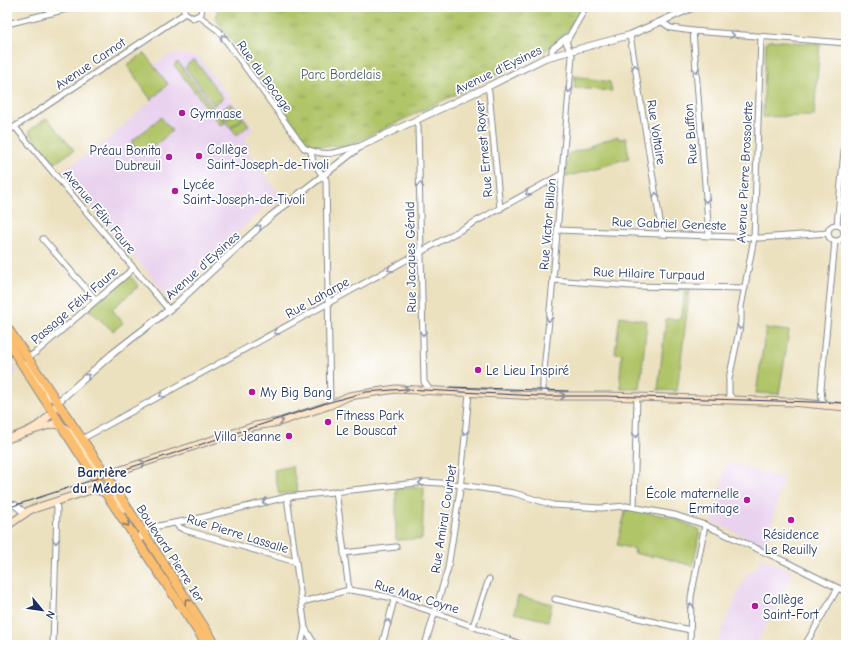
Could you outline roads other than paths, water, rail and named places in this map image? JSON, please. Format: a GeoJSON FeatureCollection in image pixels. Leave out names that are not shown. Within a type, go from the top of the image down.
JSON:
{"type":"FeatureCollection","features":[{"type":"Feature","properties":{"kind":"main road","name":"Boulevard Pierre 1er"},"geometry":{"type":"LineString","coordinates":[[7,327],[143,531],[216,645]]}},
{"type":"Feature","properties":{"kind":"main road","name":"Boulevard Pierre 1er"},"geometry":{"type":"LineString","coordinates":[[7,341],[207,645]]}},
{"type":"Feature","properties":{"kind":"main road"},"geometry":{"type":"LineString","coordinates":[[7,439],[53,424],[61,425],[74,436],[92,464],[106,475],[255,426],[273,423],[330,405],[349,396],[396,389],[548,396],[637,396],[791,402],[846,407]]}},
{"type":"Feature","properties":{"kind":"main road"},"geometry":{"type":"LineString","coordinates":[[28,432],[53,413],[58,402]]}},
{"type":"Feature","properties":{"kind":"main road"},"geometry":{"type":"LineString","coordinates":[[94,489],[96,478]]}},
{"type":"Feature","properties":{"kind":"main road"},"geometry":{"type":"LineString","coordinates":[[7,526],[24,513],[94,489],[113,496],[134,518]]}},
{"type":"Feature","properties":{"kind":"street"},"geometry":{"type":"LineString","coordinates":[[49,7],[52,13]]}},
{"type":"Feature","properties":{"kind":"street"},"geometry":{"type":"LineString","coordinates":[[7,24],[75,7]]}},
{"type":"Feature","properties":{"kind":"street"},"geometry":{"type":"LineString","coordinates":[[183,7],[185,14],[190,18],[199,16],[202,7]]}},
{"type":"Feature","properties":{"kind":"street"},"geometry":{"type":"LineString","coordinates":[[552,56],[552,49],[569,35],[586,7]]}},
{"type":"Feature","properties":{"kind":"street","name":"Avenue d'Eysines"},"geometry":{"type":"LineString","coordinates":[[311,152],[324,154],[361,146],[552,56],[630,34],[662,22],[694,7]]}},
{"type":"Feature","properties":{"kind":"street","name":"Avenue Carnot"},"geometry":{"type":"LineString","coordinates":[[7,132],[185,14]]}},
{"type":"Feature","properties":{"kind":"street","name":"Rue du Bocage"},"geometry":{"type":"LineString","coordinates":[[199,16],[219,31],[304,148],[311,152],[313,162],[323,175]]}},
{"type":"Feature","properties":{"kind":"street"},"geometry":{"type":"LineString","coordinates":[[662,22],[671,28],[693,32],[846,43]]}},
{"type":"Feature","properties":{"kind":"street","name":"Rue Buffon"},"geometry":{"type":"LineString","coordinates":[[693,32],[709,236]]}},
{"type":"Feature","properties":{"kind":"street","name":"Rue Voltaire"},"geometry":{"type":"LineString","coordinates":[[630,34],[662,234]]}},
{"type":"Feature","properties":{"kind":"street","name":"Rue Victor Billon"},"geometry":{"type":"LineString","coordinates":[[548,396],[543,390],[543,380],[558,230],[572,56],[566,42],[569,35]]}},
{"type":"Feature","properties":{"kind":"street","name":"Avenue Pierre Brossolette"},"geometry":{"type":"LineString","coordinates":[[733,400],[729,394],[729,379],[741,322],[745,288],[754,238],[761,37]]}},
{"type":"Feature","properties":{"kind":"street","name":"Rue Ernest Royer"},"geometry":{"type":"LineString","coordinates":[[487,87],[489,92],[500,208]]}},
{"type":"Feature","properties":{"kind":"street","name":"Rue Jacques Gérald"},"geometry":{"type":"LineString","coordinates":[[416,121],[418,126],[424,384],[430,390]]}},
{"type":"Feature","properties":{"kind":"street","name":"Avenue Félix Faure"},"geometry":{"type":"LineString","coordinates":[[15,127],[169,310]]}},
{"type":"Feature","properties":{"kind":"street"},"geometry":{"type":"LineString","coordinates":[[837,225],[846,130]]}},
{"type":"Feature","properties":{"kind":"street","name":"Avenue d'Eysines"},"geometry":{"type":"LineString","coordinates":[[58,402],[112,354],[169,310],[271,216],[361,146]]}},
{"type":"Feature","properties":{"kind":"street","name":"Rue Laharpe"},"geometry":{"type":"LineString","coordinates":[[82,439],[562,174]]}},
{"type":"Feature","properties":{"kind":"street"},"geometry":{"type":"LineString","coordinates":[[323,175],[326,180],[330,405]]}},
{"type":"Feature","properties":{"kind":"street"},"geometry":{"type":"LineString","coordinates":[[837,225],[842,227],[844,232],[841,239],[835,241],[830,238],[828,233],[832,226],[837,225]]}},
{"type":"Feature","properties":{"kind":"street","name":"Rue Gabriel Geneste"},"geometry":{"type":"LineString","coordinates":[[558,230],[754,238],[828,233]]}},
{"type":"Feature","properties":{"kind":"street"},"geometry":{"type":"LineString","coordinates":[[43,239],[96,300]]}},
{"type":"Feature","properties":{"kind":"street"},"geometry":{"type":"LineString","coordinates":[[826,406],[821,397],[835,241]]}},
{"type":"Feature","properties":{"kind":"street","name":"Passage Félix Faure"},"geometry":{"type":"LineString","coordinates":[[27,358],[35,353],[134,268]]}},
{"type":"Feature","properties":{"kind":"street","name":"Rue Hilaire Turpaud"},"geometry":{"type":"LineString","coordinates":[[553,280],[631,286],[745,288]]}},
{"type":"Feature","properties":{"kind":"street"},"geometry":{"type":"LineString","coordinates":[[13,349],[48,395],[58,402]]}},
{"type":"Feature","properties":{"kind":"street","name":"Rue Amiral Courbet"},"geometry":{"type":"LineString","coordinates":[[425,645],[436,613],[448,568],[460,485],[469,393]]}},
{"type":"Feature","properties":{"kind":"street"},"geometry":{"type":"LineString","coordinates":[[634,507],[637,396]]}},
{"type":"Feature","properties":{"kind":"street"},"geometry":{"type":"LineString","coordinates":[[140,543],[143,531],[148,528],[287,496],[426,482],[460,485],[514,493],[553,505],[601,508],[626,506],[675,515],[705,525],[784,561],[846,592]]}},
{"type":"Feature","properties":{"kind":"street"},"geometry":{"type":"LineString","coordinates":[[336,491],[349,590]]}},
{"type":"Feature","properties":{"kind":"street"},"geometry":{"type":"LineString","coordinates":[[287,496],[305,628],[301,645]]}},
{"type":"Feature","properties":{"kind":"street"},"geometry":{"type":"LineString","coordinates":[[53,645],[58,509],[56,502]]}},
{"type":"Feature","properties":{"kind":"street"},"geometry":{"type":"LineString","coordinates":[[7,505],[15,506],[24,513]]}},
{"type":"Feature","properties":{"kind":"street","name":"Rue Pierre Lassalle"},"geometry":{"type":"LineString","coordinates":[[175,523],[184,530],[296,562]]}},
{"type":"Feature","properties":{"kind":"street"},"geometry":{"type":"LineString","coordinates":[[690,645],[691,596],[705,525]]}},
{"type":"Feature","properties":{"kind":"street"},"geometry":{"type":"LineString","coordinates":[[344,553],[396,547]]}},
{"type":"Feature","properties":{"kind":"street"},"geometry":{"type":"LineString","coordinates":[[473,626],[489,579]]}},
{"type":"Feature","properties":{"kind":"street"},"geometry":{"type":"LineString","coordinates":[[805,645],[838,588]]}},
{"type":"Feature","properties":{"kind":"street","name":"Rue Max Coyne"},"geometry":{"type":"LineString","coordinates":[[302,602],[349,590],[368,592],[436,613],[523,645]]}},
{"type":"Feature","properties":{"kind":"street"},"geometry":{"type":"LineString","coordinates":[[555,599],[690,630]]}},
{"type":"Feature","properties":{"kind":"street"},"geometry":{"type":"LineString","coordinates":[[382,645],[394,600]]}},
{"type":"Feature","properties":{"kind":"street"},"geometry":{"type":"LineString","coordinates":[[305,628],[315,645]]}},
{"type":"Feature","properties":{"kind":"tram line"},"geometry":{"type":"LineString","coordinates":[[450,387],[568,391]]}},
{"type":"Feature","properties":{"kind":"tram line"},"geometry":{"type":"LineString","coordinates":[[7,508],[330,402],[366,392],[405,389],[538,396],[606,396],[846,403]]}},
{"type":"Feature","properties":{"kind":"place","name":"Gymnase"},"geometry":{"type":"Point","coordinates":[182,113]}},
{"type":"Feature","properties":{"kind":"place","name":"Collège Saint-Joseph-de-Tivoli"},"geometry":{"type":"Point","coordinates":[199,156]}},
{"type":"Feature","properties":{"kind":"place","name":"Préau Bonita Dubreuil"},"geometry":{"type":"Point","coordinates":[169,157]}},
{"type":"Feature","properties":{"kind":"place","name":"Lycée Saint-Joseph-de-Tivoli"},"geometry":{"type":"Point","coordinates":[175,191]}},
{"type":"Feature","properties":{"kind":"place","name":"Le Lieu Inspiré"},"geometry":{"type":"Point","coordinates":[478,370]}},
{"type":"Feature","properties":{"kind":"place","name":"My Big Bang"},"geometry":{"type":"Point","coordinates":[252,392]}},
{"type":"Feature","properties":{"kind":"place","name":"Fitness Park Le Bouscat"},"geometry":{"type":"Point","coordinates":[328,422]}},
{"type":"Feature","properties":{"kind":"place","name":"Villa Jeanne"},"geometry":{"type":"Point","coordinates":[289,436]}},
{"type":"Feature","properties":{"kind":"place","name":"École maternelle Ermitage"},"geometry":{"type":"Point","coordinates":[747,500]}},
{"type":"Feature","properties":{"kind":"place","name":"Résidence Le Reuilly"},"geometry":{"type":"Point","coordinates":[791,520]}},
{"type":"Feature","properties":{"kind":"place","name":"Collège Saint-Fort"},"geometry":{"type":"Point","coordinates":[755,606]}},
{"type":"Feature","properties":{"kind":"district","name":"Barrière du Médoc"},"geometry":{"type":"Point","coordinates":[102,480]}},
{"type":"Feature","properties":{"kind":"park label","name":"Parc Bordelais"},"geometry":{"type":"Point","coordinates":[341,74]}}]}
